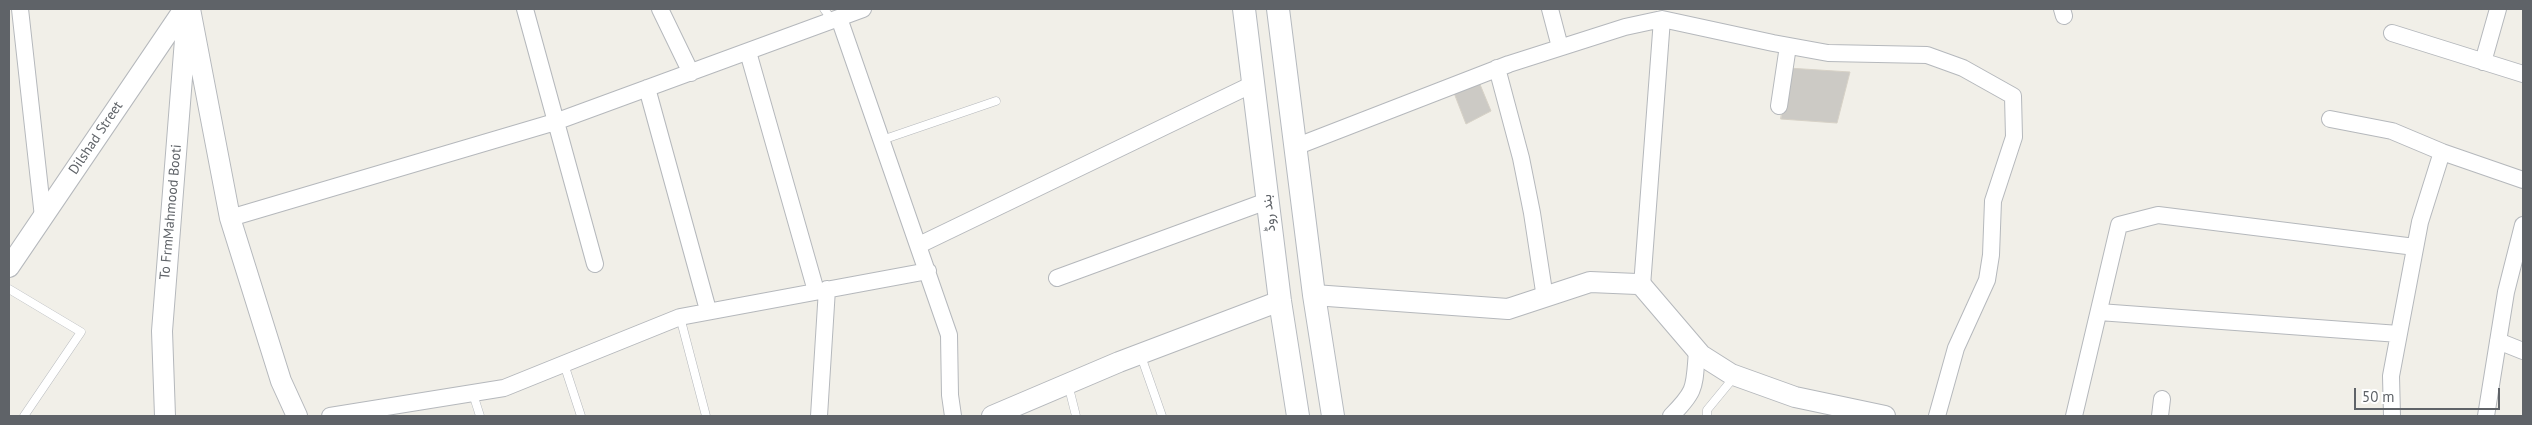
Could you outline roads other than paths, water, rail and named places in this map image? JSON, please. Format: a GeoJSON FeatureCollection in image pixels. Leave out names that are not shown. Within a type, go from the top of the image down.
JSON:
{"type":"FeatureCollection","features":[{"type":"Feature","properties":{"kind":"main road","name":"بند روڈ"},"geometry":{"type":"LineString","coordinates":[[1244,9],[1280,301],[1298,416]]}},
{"type":"Feature","properties":{"kind":"main road"},"geometry":{"type":"LineString","coordinates":[[1282,10],[1295,147],[1314,296],[1333,416]]}},
{"type":"Feature","properties":{"kind":"street"},"geometry":{"type":"LineString","coordinates":[[20,9],[43,217]]}},
{"type":"Feature","properties":{"kind":"street","name":"Dilshad Street"},"geometry":{"type":"LineString","coordinates":[[9,268],[184,9]]}},
{"type":"Feature","properties":{"kind":"street"},"geometry":{"type":"LineString","coordinates":[[189,9],[230,218],[281,381],[297,416]]}},
{"type":"Feature","properties":{"kind":"street","name":"To FrmMahmood Booti"},"geometry":{"type":"LineString","coordinates":[[165,416],[162,331],[189,9]]}},
{"type":"Feature","properties":{"kind":"street"},"geometry":{"type":"LineString","coordinates":[[524,9],[596,264]]}},
{"type":"Feature","properties":{"kind":"street"},"geometry":{"type":"LineString","coordinates":[[660,9],[691,73]]}},
{"type":"Feature","properties":{"kind":"street"},"geometry":{"type":"LineString","coordinates":[[230,218],[555,122],[748,52],[832,16],[863,9]]}},
{"type":"Feature","properties":{"kind":"street"},"geometry":{"type":"LineString","coordinates":[[1550,9],[1560,47]]}},
{"type":"Feature","properties":{"kind":"street"},"geometry":{"type":"LineString","coordinates":[[2483,62],[2498,9]]}},
{"type":"Feature","properties":{"kind":"street"},"geometry":{"type":"LineString","coordinates":[[832,16],[882,140],[949,335],[950,395],[953,416]]}},
{"type":"Feature","properties":{"kind":"street"},"geometry":{"type":"LineString","coordinates":[[1295,147],[1497,68],[1625,28],[1679,16],[1788,46],[1828,52],[1927,55],[1963,68],[2013,96],[2014,136],[1993,201],[1992,255],[1987,280],[1956,348],[1937,416]]}},
{"type":"Feature","properties":{"kind":"street"},"geometry":{"type":"LineString","coordinates":[[1642,286],[1662,19]]}},
{"type":"Feature","properties":{"kind":"street"},"geometry":{"type":"LineString","coordinates":[[2392,33],[2523,74]]}},
{"type":"Feature","properties":{"kind":"street"},"geometry":{"type":"LineString","coordinates":[[1779,106],[1788,46]]}},
{"type":"Feature","properties":{"kind":"street"},"geometry":{"type":"LineString","coordinates":[[748,52],[821,290],[824,416]]}},
{"type":"Feature","properties":{"kind":"street"},"geometry":{"type":"LineString","coordinates":[[1497,68],[1521,158],[1532,213],[1545,298]]}},
{"type":"Feature","properties":{"kind":"street"},"geometry":{"type":"LineString","coordinates":[[919,245],[1253,84]]}},
{"type":"Feature","properties":{"kind":"street"},"geometry":{"type":"LineString","coordinates":[[647,88],[708,310]]}},
{"type":"Feature","properties":{"kind":"street"},"geometry":{"type":"LineString","coordinates":[[2330,119],[2392,131],[2442,152],[2523,180]]}},
{"type":"Feature","properties":{"kind":"street"},"geometry":{"type":"LineString","coordinates":[[2392,416],[2391,376],[2415,247],[2420,222],[2442,152]]}},
{"type":"Feature","properties":{"kind":"street"},"geometry":{"type":"LineString","coordinates":[[1057,278],[1267,201]]}},
{"type":"Feature","properties":{"kind":"street"},"geometry":{"type":"LineString","coordinates":[[2074,416],[2119,225],[2158,215],[2415,247]]}},
{"type":"Feature","properties":{"kind":"street"},"geometry":{"type":"LineString","coordinates":[[2486,416],[2506,292],[2523,225]]}},
{"type":"Feature","properties":{"kind":"street"},"geometry":{"type":"LineString","coordinates":[[330,416],[504,388],[680,317],[708,310],[928,271]]}},
{"type":"Feature","properties":{"kind":"street"},"geometry":{"type":"LineString","coordinates":[[1314,296],[1508,309],[1590,282],[1637,284],[1642,286],[1697,351],[1735,376],[1795,397],[1885,416]]}},
{"type":"Feature","properties":{"kind":"street"},"geometry":{"type":"LineString","coordinates":[[992,416],[1140,354],[1280,301]]}},
{"type":"Feature","properties":{"kind":"street"},"geometry":{"type":"LineString","coordinates":[[2099,312],[2400,334]]}},
{"type":"Feature","properties":{"kind":"street"},"geometry":{"type":"LineString","coordinates":[[2498,341],[2523,351]]}},
{"type":"Feature","properties":{"kind":"street"},"geometry":{"type":"LineString","coordinates":[[1670,416],[1690,397],[1694,383],[1697,351]]}},
{"type":"Feature","properties":{"kind":"street"},"geometry":{"type":"LineString","coordinates":[[2160,416],[2162,399]]}},
{"type":"Feature","properties":{"kind":"lane"},"geometry":{"type":"LineString","coordinates":[[882,140],[996,101]]}},
{"type":"Feature","properties":{"kind":"lane"},"geometry":{"type":"LineString","coordinates":[[9,289],[81,332],[24,416]]}},
{"type":"Feature","properties":{"kind":"lane"},"geometry":{"type":"LineString","coordinates":[[680,317],[706,416]]}},
{"type":"Feature","properties":{"kind":"lane"},"geometry":{"type":"LineString","coordinates":[[1140,354],[1162,416]]}},
{"type":"Feature","properties":{"kind":"lane"},"geometry":{"type":"LineString","coordinates":[[564,364],[581,416]]}},
{"type":"Feature","properties":{"kind":"lane"},"geometry":{"type":"LineString","coordinates":[[1707,416],[1707,410],[1735,376]]}},
{"type":"Feature","properties":{"kind":"lane"},"geometry":{"type":"LineString","coordinates":[[1068,383],[1076,416]]}},
{"type":"Feature","properties":{"kind":"lane"},"geometry":{"type":"LineString","coordinates":[[473,394],[480,416]]}}]}
